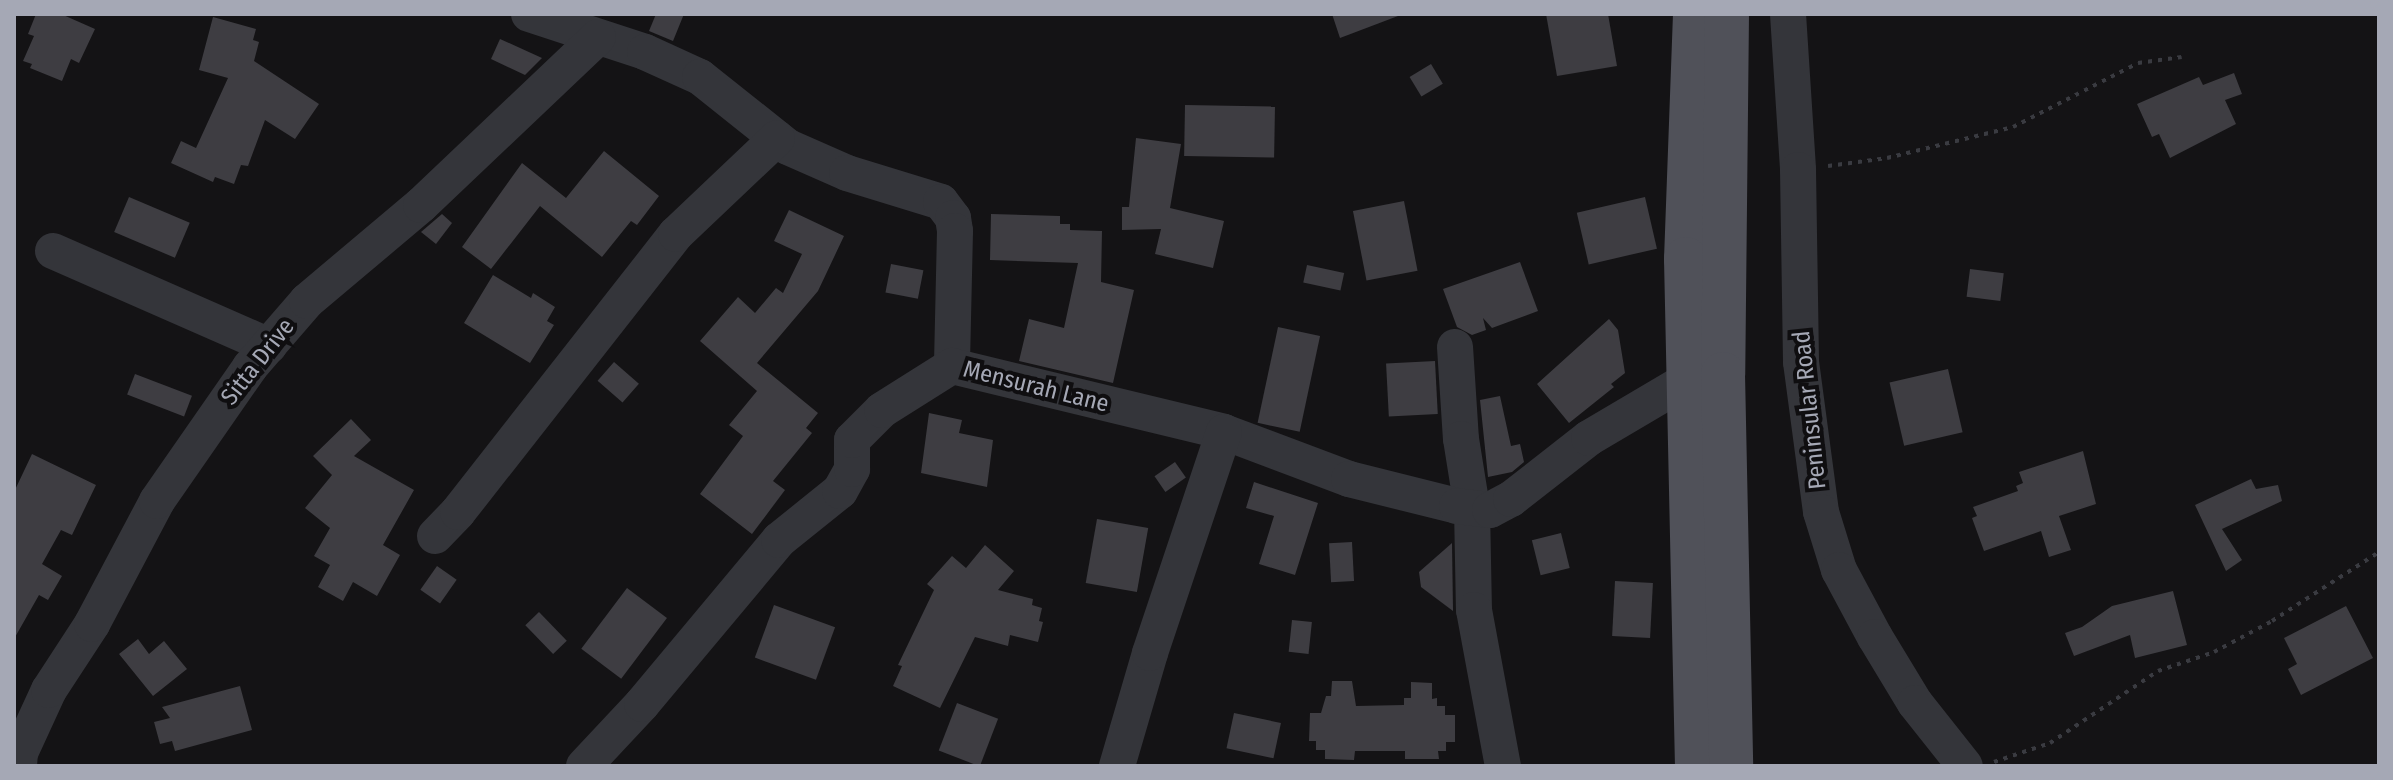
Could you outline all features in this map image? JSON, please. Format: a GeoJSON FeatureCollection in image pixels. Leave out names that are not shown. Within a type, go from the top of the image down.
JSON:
{"type":"FeatureCollection","features":[{"type":"Feature","properties":{"kind":"main road"},"geometry":{"type":"LineString","coordinates":[[1695,14],[1686,259],[1691,378],[1697,766]]}},
{"type":"Feature","properties":{"kind":"main road"},"geometry":{"type":"LineString","coordinates":[[1727,14],[1723,374],[1731,766]]}},
{"type":"Feature","properties":{"kind":"street","name":"Mensurah Lane"},"geometry":{"type":"LineString","coordinates":[[529,14],[645,52],[700,77],[777,138],[847,173],[941,202],[953,218],[952,366],[1224,432],[1349,479],[1490,510],[1511,499],[1589,438],[1691,378]]}},
{"type":"Feature","properties":{"kind":"street","name":"Peninsular Road"},"geometry":{"type":"LineString","coordinates":[[1788,14],[1798,170],[1801,362],[1821,512],[1839,570],[1875,637],[1915,703],[1962,763]]}},
{"type":"Feature","properties":{"kind":"street","name":"Sitta Drive"},"geometry":{"type":"LineString","coordinates":[[19,766],[20,753],[49,690],[92,624],[157,501],[269,346],[307,301],[421,205],[598,37]]}},
{"type":"Feature","properties":{"kind":"street"},"geometry":{"type":"LineString","coordinates":[[435,536],[458,512],[676,234],[777,138]]}},
{"type":"Feature","properties":{"kind":"street"},"geometry":{"type":"LineString","coordinates":[[53,251],[269,346]]}},
{"type":"Feature","properties":{"kind":"street"},"geometry":{"type":"LineString","coordinates":[[1455,347],[1461,439],[1472,508],[1474,610],[1503,766]]}},
{"type":"Feature","properties":{"kind":"street"},"geometry":{"type":"LineString","coordinates":[[584,766],[642,704],[779,540],[840,491],[852,469],[852,440],[882,410],[952,366]]}},
{"type":"Feature","properties":{"kind":"street"},"geometry":{"type":"LineString","coordinates":[[1117,766],[1150,653],[1224,432]]}},
{"type":"Feature","properties":{"kind":"path"},"geometry":{"type":"LineString","coordinates":[[1798,170],[1887,158],[2013,127],[2138,63],[2182,57]]}},
{"type":"Feature","properties":{"kind":"path"},"geometry":{"type":"LineString","coordinates":[[1962,763],[1999,763],[2050,743],[2158,671],[2226,645],[2379,552]]}},
{"type":"Feature","properties":{"kind":"building"},"geometry":{"type":"Polygon","coordinates":[[[36,14],[61,14],[95,29],[79,63],[71,59],[62,81],[30,68],[32,64],[23,61],[34,36],[28,34],[36,14]]]}},
{"type":"Feature","properties":{"kind":"building"},"geometry":{"type":"Polygon","coordinates":[[[656,14],[684,14],[673,41],[649,31],[656,14]]]}},
{"type":"Feature","properties":{"kind":"building"},"geometry":{"type":"Polygon","coordinates":[[[1332,14],[1398,14],[1398,16],[1340,38],[1332,14]]]}},
{"type":"Feature","properties":{"kind":"building"},"geometry":{"type":"Polygon","coordinates":[[[1546,14],[1608,14],[1617,66],[1557,76],[1546,14]]]}},
{"type":"Feature","properties":{"kind":"building"},"geometry":{"type":"Polygon","coordinates":[[[213,17],[256,29],[253,40],[259,42],[254,61],[319,104],[295,139],[265,120],[248,166],[241,165],[234,184],[215,177],[213,182],[171,163],[181,141],[196,148],[228,78],[199,70],[213,17]]]}},
{"type":"Feature","properties":{"kind":"building"},"geometry":{"type":"Polygon","coordinates":[[[500,39],[542,58],[525,75],[491,59],[500,39]]]}},
{"type":"Feature","properties":{"kind":"building"},"geometry":{"type":"Polygon","coordinates":[[[1431,64],[1443,84],[1421,97],[1410,77],[1431,64]]]}},
{"type":"Feature","properties":{"kind":"building"},"geometry":{"type":"Polygon","coordinates":[[[2234,73],[2242,94],[2225,100],[2236,124],[2170,158],[2159,134],[2152,137],[2137,104],[2199,77],[2203,85],[2234,73]]]}},
{"type":"Feature","properties":{"kind":"building"},"geometry":{"type":"Polygon","coordinates":[[[1185,105],[1275,107],[1274,158],[1184,156],[1185,105]]]}},
{"type":"Feature","properties":{"kind":"building"},"geometry":{"type":"Polygon","coordinates":[[[1136,138],[1181,144],[1170,208],[1224,221],[1213,268],[1155,254],[1161,229],[1122,230],[1122,207],[1129,207],[1136,138]]]}},
{"type":"Feature","properties":{"kind":"building"},"geometry":{"type":"Polygon","coordinates":[[[604,151],[659,196],[637,225],[631,221],[602,257],[540,206],[491,269],[462,247],[522,163],[566,198],[604,151]]]}},
{"type":"Feature","properties":{"kind":"building"},"geometry":{"type":"Polygon","coordinates":[[[129,197],[190,223],[175,258],[114,232],[129,197]]]}},
{"type":"Feature","properties":{"kind":"building"},"geometry":{"type":"Polygon","coordinates":[[[1645,197],[1657,249],[1589,264],[1577,213],[1645,197]]]}},
{"type":"Feature","properties":{"kind":"building"},"geometry":{"type":"Polygon","coordinates":[[[1404,201],[1418,271],[1367,281],[1353,211],[1404,201]]]}},
{"type":"Feature","properties":{"kind":"building"},"geometry":{"type":"Polygon","coordinates":[[[789,210],[844,236],[818,291],[757,363],[818,413],[806,428],[812,433],[773,481],[785,490],[752,534],[700,494],[743,436],[729,425],[757,391],[700,341],[738,297],[755,313],[776,288],[783,293],[802,254],[774,241],[789,210]]]}},
{"type":"Feature","properties":{"kind":"building"},"geometry":{"type":"Polygon","coordinates":[[[442,214],[452,223],[436,244],[421,232],[442,214]]]}},
{"type":"Feature","properties":{"kind":"building"},"geometry":{"type":"Polygon","coordinates":[[[991,214],[1060,216],[1060,224],[1070,224],[1070,230],[1102,231],[1101,282],[1134,290],[1113,383],[1019,361],[1029,319],[1064,328],[1078,263],[990,260],[991,214]]]}},
{"type":"Feature","properties":{"kind":"building"},"geometry":{"type":"Polygon","coordinates":[[[1520,262],[1538,311],[1492,328],[1483,318],[1486,330],[1472,335],[1457,327],[1443,289],[1520,262]]]}},
{"type":"Feature","properties":{"kind":"building"},"geometry":{"type":"Polygon","coordinates":[[[891,264],[923,270],[918,299],[885,292],[891,264]]]}},
{"type":"Feature","properties":{"kind":"building"},"geometry":{"type":"Polygon","coordinates":[[[1307,265],[1344,273],[1340,291],[1303,283],[1307,265]]]}},
{"type":"Feature","properties":{"kind":"building"},"geometry":{"type":"Polygon","coordinates":[[[1970,269],[2004,273],[2000,301],[1967,297],[1970,269]]]}},
{"type":"Feature","properties":{"kind":"building"},"geometry":{"type":"Polygon","coordinates":[[[493,275],[531,298],[533,293],[555,307],[547,321],[554,325],[530,363],[464,323],[493,275]]]}},
{"type":"Feature","properties":{"kind":"building"},"geometry":{"type":"Polygon","coordinates":[[[1609,319],[1618,330],[1625,373],[1611,384],[1614,387],[1569,423],[1537,384],[1609,319]]]}},
{"type":"Feature","properties":{"kind":"building"},"geometry":{"type":"Polygon","coordinates":[[[1278,327],[1320,336],[1300,432],[1258,423],[1278,327]]]}},
{"type":"Feature","properties":{"kind":"building"},"geometry":{"type":"Polygon","coordinates":[[[1435,361],[1438,414],[1389,416],[1386,364],[1435,361]]]}},
{"type":"Feature","properties":{"kind":"building"},"geometry":{"type":"Polygon","coordinates":[[[614,362],[639,384],[623,403],[598,381],[614,362]]]}},
{"type":"Feature","properties":{"kind":"building"},"geometry":{"type":"Polygon","coordinates":[[[1948,369],[1963,432],[1904,446],[1890,382],[1948,369]]]}},
{"type":"Feature","properties":{"kind":"building"},"geometry":{"type":"Polygon","coordinates":[[[135,374],[192,396],[184,416],[127,395],[135,374]]]}},
{"type":"Feature","properties":{"kind":"building"},"geometry":{"type":"Polygon","coordinates":[[[1500,396],[1511,446],[1520,444],[1524,462],[1512,472],[1488,477],[1480,400],[1500,396]]]}},
{"type":"Feature","properties":{"kind":"building"},"geometry":{"type":"Polygon","coordinates":[[[929,413],[962,420],[959,433],[993,440],[987,487],[921,473],[929,413]]]}},
{"type":"Feature","properties":{"kind":"building"},"geometry":{"type":"Polygon","coordinates":[[[351,419],[371,440],[354,456],[414,490],[383,545],[400,555],[377,596],[353,582],[343,601],[318,587],[330,565],[314,556],[330,528],[305,508],[332,475],[313,456],[351,419]]]}},
{"type":"Feature","properties":{"kind":"building"},"geometry":{"type":"Polygon","coordinates":[[[2083,451],[2096,504],[2059,516],[2071,550],[2049,557],[2041,531],[1984,551],[1972,518],[1977,516],[1973,507],[2018,491],[2016,486],[2023,483],[2019,472],[2083,451]]]}},
{"type":"Feature","properties":{"kind":"building"},"geometry":{"type":"Polygon","coordinates":[[[32,454],[96,485],[72,535],[61,530],[42,564],[62,576],[48,600],[39,595],[14,639],[14,492],[32,454]]]}},
{"type":"Feature","properties":{"kind":"building"},"geometry":{"type":"Polygon","coordinates":[[[1175,462],[1186,478],[1165,492],[1155,476],[1175,462]]]}},
{"type":"Feature","properties":{"kind":"building"},"geometry":{"type":"Polygon","coordinates":[[[2251,479],[2256,489],[2278,485],[2282,501],[2222,529],[2242,560],[2226,571],[2195,505],[2251,479]]]}},
{"type":"Feature","properties":{"kind":"building"},"geometry":{"type":"Polygon","coordinates":[[[1254,482],[1318,503],[1295,575],[1259,564],[1274,516],[1246,508],[1254,482]]]}},
{"type":"Feature","properties":{"kind":"building"},"geometry":{"type":"Polygon","coordinates":[[[1097,519],[1148,528],[1137,592],[1086,583],[1097,519]]]}},
{"type":"Feature","properties":{"kind":"building"},"geometry":{"type":"Polygon","coordinates":[[[1561,533],[1570,568],[1541,575],[1532,540],[1561,533]]]}},
{"type":"Feature","properties":{"kind":"building"},"geometry":{"type":"Polygon","coordinates":[[[1352,542],[1354,581],[1331,582],[1329,543],[1352,542]]]}},
{"type":"Feature","properties":{"kind":"building"},"geometry":{"type":"Polygon","coordinates":[[[1452,543],[1453,611],[1421,587],[1419,572],[1452,543]]]}},
{"type":"Feature","properties":{"kind":"building"},"geometry":{"type":"Polygon","coordinates":[[[985,545],[1014,571],[998,590],[1033,599],[1032,605],[1042,608],[1039,621],[1043,622],[1038,642],[1010,635],[1008,646],[975,637],[940,708],[893,686],[902,666],[898,665],[934,590],[927,584],[952,556],[966,568],[985,545]]]}},
{"type":"Feature","properties":{"kind":"building"},"geometry":{"type":"Polygon","coordinates":[[[437,566],[457,580],[440,604],[420,590],[437,566]]]}},
{"type":"Feature","properties":{"kind":"building"},"geometry":{"type":"Polygon","coordinates":[[[1615,581],[1653,583],[1650,638],[1612,636],[1615,581]]]}},
{"type":"Feature","properties":{"kind":"building"},"geometry":{"type":"Polygon","coordinates":[[[627,588],[667,618],[621,679],[581,649],[627,588]]]}},
{"type":"Feature","properties":{"kind":"building"},"geometry":{"type":"Polygon","coordinates":[[[2173,591],[2187,645],[2135,658],[2130,635],[2074,656],[2065,633],[2082,627],[2112,606],[2173,591]]]}},
{"type":"Feature","properties":{"kind":"building"},"geometry":{"type":"Polygon","coordinates":[[[774,605],[835,627],[816,680],[755,658],[774,605]]]}},
{"type":"Feature","properties":{"kind":"building"},"geometry":{"type":"Polygon","coordinates":[[[2346,606],[2373,658],[2301,695],[2288,669],[2297,664],[2284,638],[2346,606]]]}},
{"type":"Feature","properties":{"kind":"building"},"geometry":{"type":"Polygon","coordinates":[[[539,612],[567,641],[553,654],[525,625],[539,612]]]}},
{"type":"Feature","properties":{"kind":"building"},"geometry":{"type":"Polygon","coordinates":[[[1292,620],[1312,622],[1309,654],[1289,652],[1292,620]]]}},
{"type":"Feature","properties":{"kind":"building"},"geometry":{"type":"Polygon","coordinates":[[[138,639],[149,654],[164,641],[187,669],[153,696],[119,654],[138,639]]]}},
{"type":"Feature","properties":{"kind":"building"},"geometry":{"type":"Polygon","coordinates":[[[1332,681],[1352,681],[1356,706],[1404,705],[1404,698],[1411,698],[1411,682],[1432,683],[1432,699],[1437,698],[1437,706],[1445,706],[1445,715],[1455,715],[1455,742],[1446,742],[1446,751],[1438,751],[1439,759],[1405,759],[1405,751],[1355,751],[1354,760],[1325,759],[1325,750],[1316,750],[1316,741],[1309,741],[1310,713],[1321,713],[1326,696],[1331,696],[1332,681]]]}},
{"type":"Feature","properties":{"kind":"building"},"geometry":{"type":"Polygon","coordinates":[[[240,686],[252,730],[175,751],[172,741],[160,744],[154,722],[170,718],[162,707],[240,686]]]}},
{"type":"Feature","properties":{"kind":"building"},"geometry":{"type":"Polygon","coordinates":[[[957,703],[998,719],[980,766],[939,751],[957,703]]]}},
{"type":"Feature","properties":{"kind":"building"},"geometry":{"type":"Polygon","coordinates":[[[1234,713],[1281,723],[1273,758],[1227,748],[1234,713]]]}}]}
